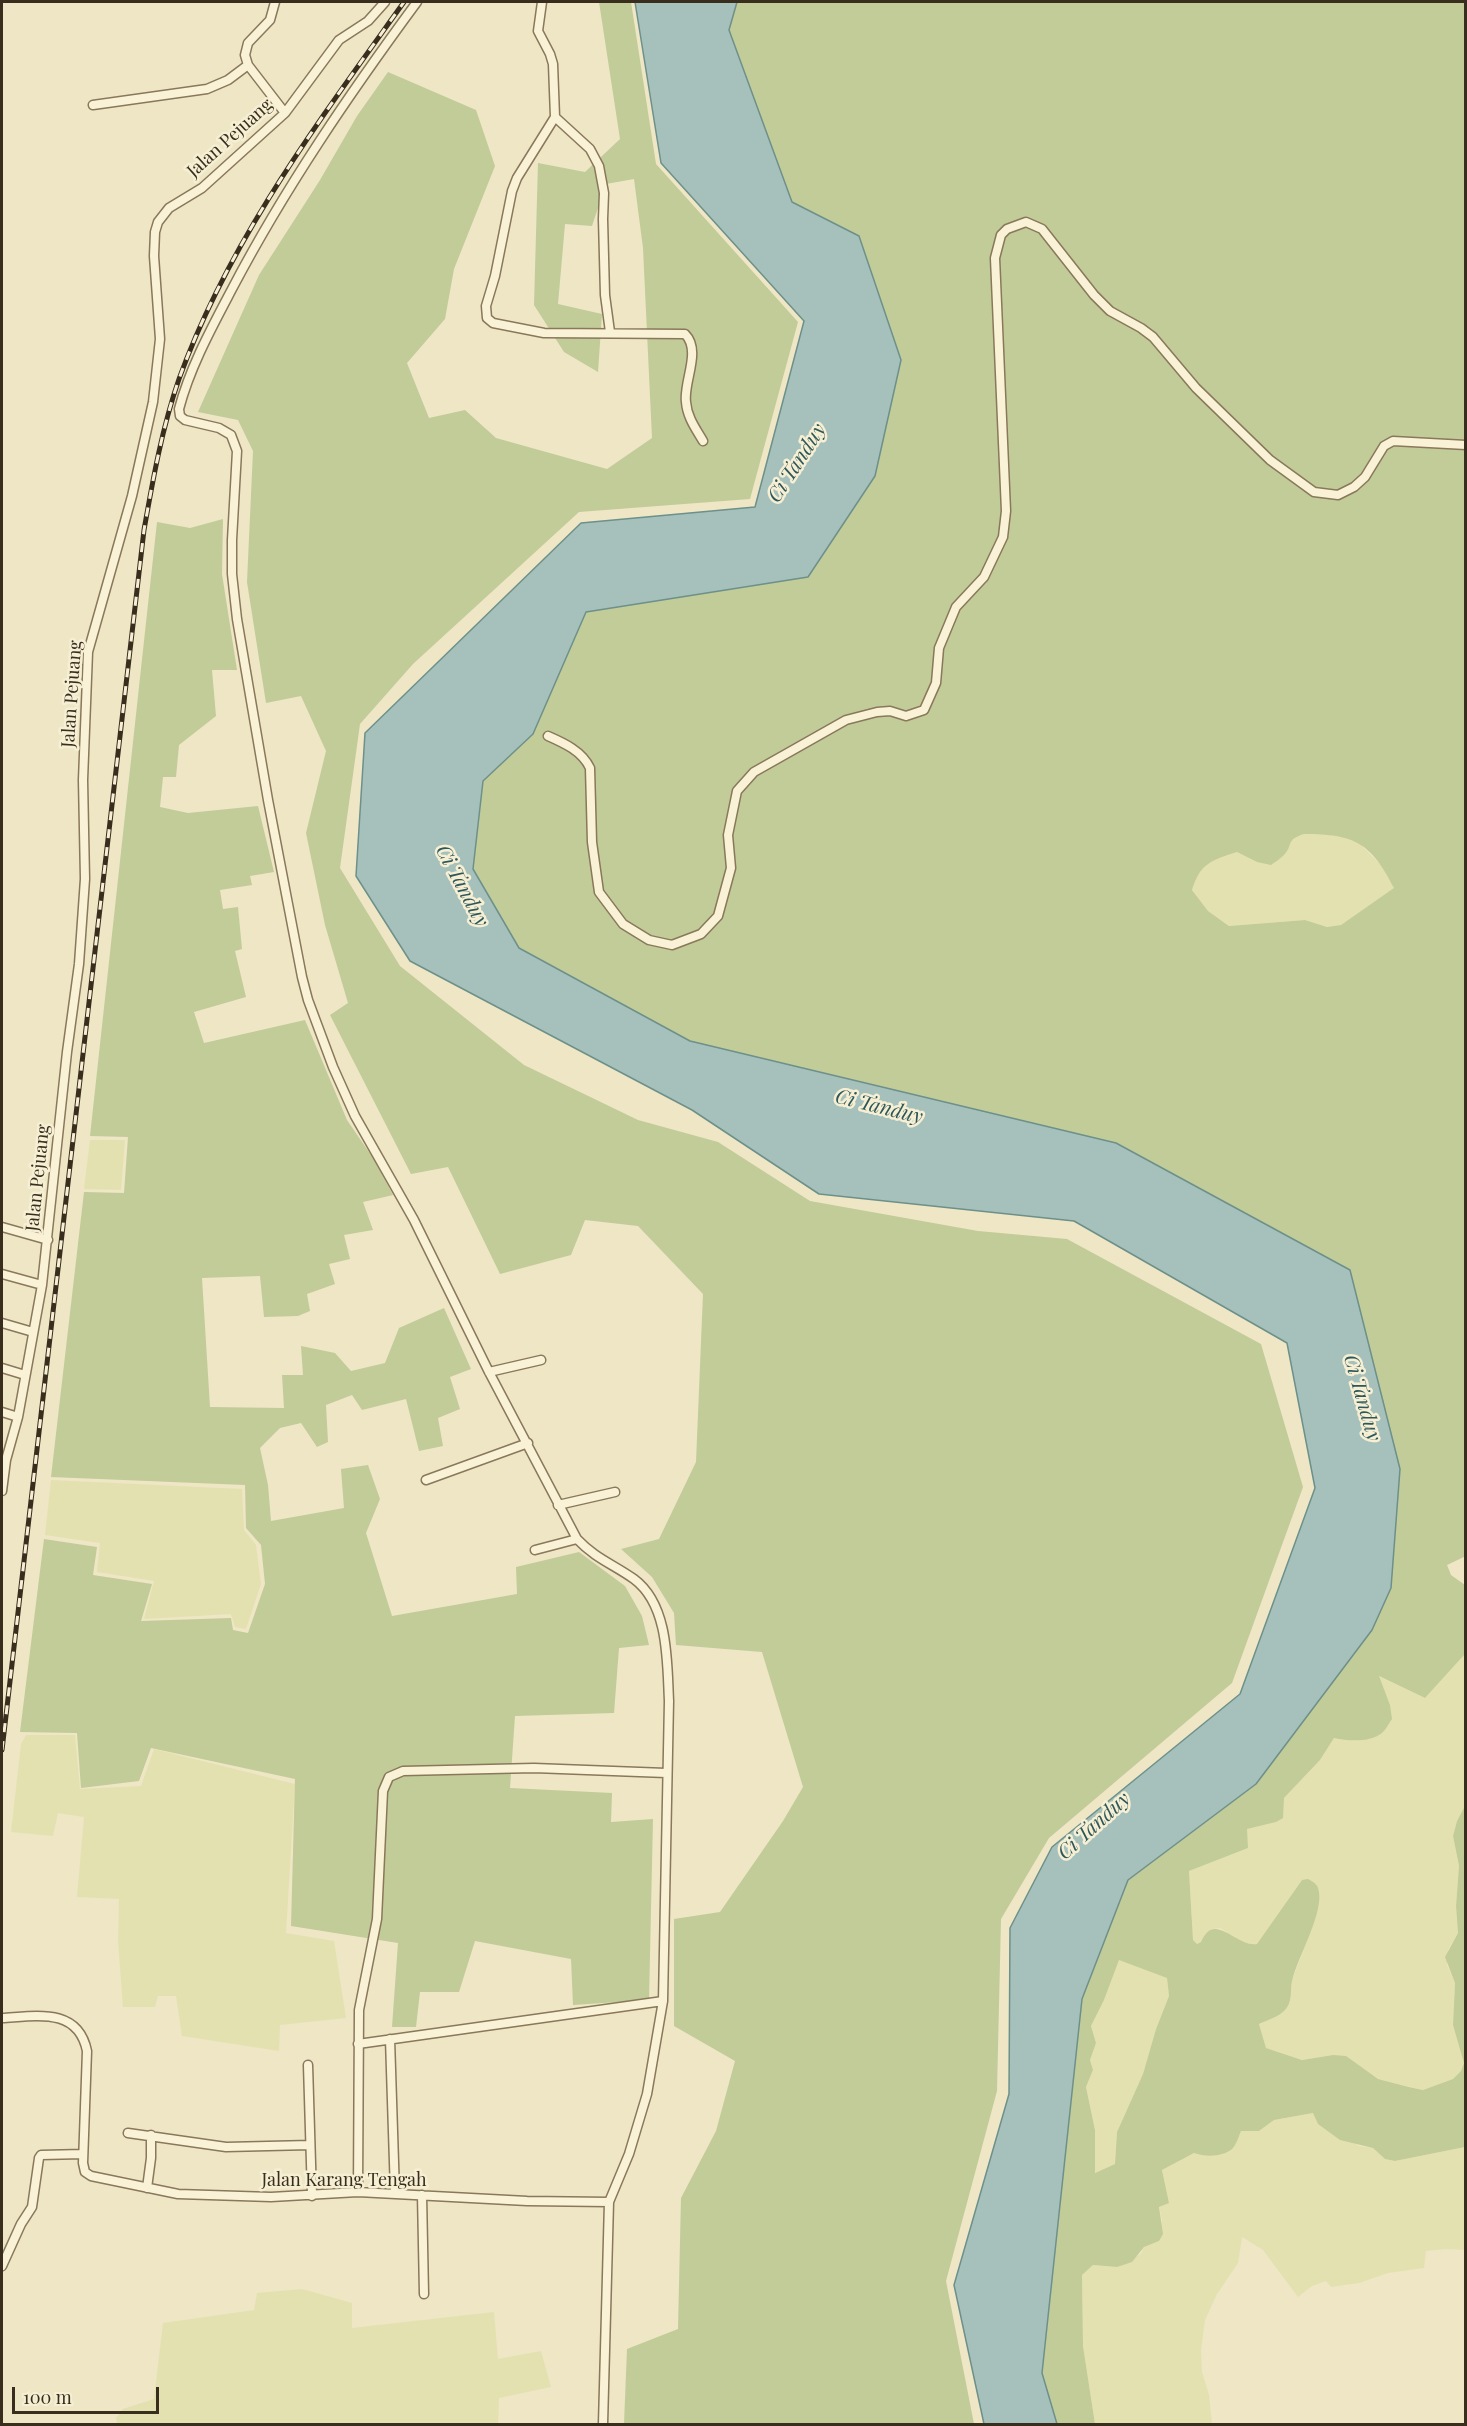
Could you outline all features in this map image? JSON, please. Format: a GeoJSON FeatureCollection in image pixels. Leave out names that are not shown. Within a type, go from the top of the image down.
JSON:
{"type":"FeatureCollection","features":[{"type":"Feature","properties":{"kind":"street"},"geometry":{"type":"LineString","coordinates":[[275,2],[270,20],[246,47],[248,65],[285,113]]}},
{"type":"Feature","properties":{"kind":"street","name":"Jalan Pejuang"},"geometry":{"type":"LineString","coordinates":[[2,1491],[4,1459],[18,1417],[42,1286],[67,1052],[79,964],[85,879],[83,780],[88,652],[126,518],[153,402],[160,339],[154,232],[158,222],[169,208],[208,183],[285,113],[339,40],[368,21],[385,2]]}},
{"type":"Feature","properties":{"kind":"street"},"geometry":{"type":"LineString","coordinates":[[417,2],[343,106],[265,226],[210,331],[179,409],[180,416],[185,420],[219,428],[231,435],[237,451],[232,540],[232,574],[237,619],[260,760],[302,977],[308,1000],[333,1067],[355,1116],[414,1220],[489,1372],[577,1539],[594,1556],[635,1580],[650,1598],[660,1620],[669,1701],[663,2001],[647,2094],[629,2154],[609,2202],[603,2424]]}},
{"type":"Feature","properties":{"kind":"street"},"geometry":{"type":"LineString","coordinates":[[542,2],[538,31],[553,64],[555,117],[517,178],[512,191],[495,276],[486,306],[487,318],[493,323],[544,333],[681,333],[687,336],[692,353],[685,401],[690,419],[703,441]]}},
{"type":"Feature","properties":{"kind":"street"},"geometry":{"type":"LineString","coordinates":[[93,105],[207,89],[228,80],[248,65]]}},
{"type":"Feature","properties":{"kind":"street"},"geometry":{"type":"LineString","coordinates":[[555,117],[590,148],[599,166],[604,193],[605,295],[610,332]]}},
{"type":"Feature","properties":{"kind":"street"},"geometry":{"type":"LineString","coordinates":[[548,736],[570,745],[587,761],[590,768],[592,842],[600,892],[623,924],[649,940],[672,945],[701,934],[718,916],[731,868],[728,835],[737,791],[754,772],[846,720],[877,712],[890,711],[906,716],[924,710],[936,683],[939,648],[956,607],[984,577],[1003,537],[1006,511],[995,258],[1001,235],[1016,224],[1026,222],[1041,229],[1094,295],[1110,310],[1153,337],[1196,388],[1270,460],[1314,492],[1338,495],[1354,487],[1369,472],[1384,446],[1393,441],[1466,445]]}},
{"type":"Feature","properties":{"kind":"street"},"geometry":{"type":"LineString","coordinates":[[2,1227],[48,1240]]}},
{"type":"Feature","properties":{"kind":"street"},"geometry":{"type":"LineString","coordinates":[[2,1274],[42,1286]]}},
{"type":"Feature","properties":{"kind":"street"},"geometry":{"type":"LineString","coordinates":[[2,1323],[33,1332]]}},
{"type":"Feature","properties":{"kind":"street"},"geometry":{"type":"LineString","coordinates":[[489,1372],[541,1360]]}},
{"type":"Feature","properties":{"kind":"street"},"geometry":{"type":"LineString","coordinates":[[2,1368],[25,1375]]}},
{"type":"Feature","properties":{"kind":"street"},"geometry":{"type":"LineString","coordinates":[[2,1412],[18,1417]]}},
{"type":"Feature","properties":{"kind":"street"},"geometry":{"type":"LineString","coordinates":[[426,1480],[528,1443]]}},
{"type":"Feature","properties":{"kind":"street"},"geometry":{"type":"LineString","coordinates":[[558,1505],[615,1492]]}},
{"type":"Feature","properties":{"kind":"street"},"geometry":{"type":"LineString","coordinates":[[535,1550],[577,1539]]}},
{"type":"Feature","properties":{"kind":"street"},"geometry":{"type":"LineString","coordinates":[[358,2192],[359,2010],[377,1920],[383,1791],[389,1777],[403,1771],[534,1768],[666,1773]]}},
{"type":"Feature","properties":{"kind":"street"},"geometry":{"type":"LineString","coordinates":[[358,2044],[663,2001]]}},
{"type":"Feature","properties":{"kind":"street"},"geometry":{"type":"LineString","coordinates":[[2,2019],[47,2016],[63,2019],[84,2038],[87,2051],[83,2154],[41,2155],[32,2207],[21,2224],[2,2266]]}},
{"type":"Feature","properties":{"kind":"street"},"geometry":{"type":"LineString","coordinates":[[390,2039],[395,2193]]}},
{"type":"Feature","properties":{"kind":"street"},"geometry":{"type":"LineString","coordinates":[[308,2065],[312,2196]]}},
{"type":"Feature","properties":{"kind":"street"},"geometry":{"type":"LineString","coordinates":[[128,2133],[226,2147],[310,2145]]}},
{"type":"Feature","properties":{"kind":"street"},"geometry":{"type":"LineString","coordinates":[[147,2188],[151,2135]]}},
{"type":"Feature","properties":{"kind":"street","name":"Jalan Karang Tengah"},"geometry":{"type":"LineString","coordinates":[[83,2154],[86,2172],[91,2176],[178,2194],[312,2196],[358,2192],[527,2201],[609,2202]]}},
{"type":"Feature","properties":{"kind":"street"},"geometry":{"type":"LineString","coordinates":[[422,2195],[424,2294]]}},
{"type":"Feature","properties":{"kind":"shaded area"},"geometry":{"type":"Polygon","coordinates":[[[1304,834],[1335,834],[1359,843],[1382,866],[1395,889],[1341,925],[1327,927],[1305,920],[1229,926],[1208,911],[1192,890],[1196,875],[1211,860],[1237,852],[1257,862],[1294,837],[1304,834]]]}},
{"type":"Feature","properties":{"kind":"shaded area"},"geometry":{"type":"Polygon","coordinates":[[[90,1140],[125,1140],[121,1190],[84,1189],[90,1140]]]}},
{"type":"Feature","properties":{"kind":"shaded area"},"geometry":{"type":"Polygon","coordinates":[[[51,1480],[242,1489],[244,1530],[256,1545],[261,1584],[246,1629],[235,1627],[231,1614],[144,1619],[154,1581],[97,1572],[100,1543],[45,1535],[51,1480]]]}},
{"type":"Feature","properties":{"kind":"shaded area"},"geometry":{"type":"Polygon","coordinates":[[[1465,1654],[1465,1806],[1457,1821],[1453,1836],[1459,1866],[1456,1906],[1458,1933],[1448,1950],[1447,1965],[1455,1983],[1453,2025],[1464,2063],[1461,2071],[1453,2079],[1423,2090],[1378,2079],[1333,2055],[1302,2060],[1266,2048],[1259,2024],[1284,2011],[1290,2002],[1292,1980],[1314,1923],[1319,1903],[1302,1880],[1257,1945],[1244,1943],[1220,1928],[1205,1934],[1201,1942],[1197,1944],[1193,1940],[1189,1871],[1248,1848],[1246,1829],[1276,1822],[1284,1798],[1320,1760],[1334,1738],[1344,1740],[1390,1705],[1378,1676],[1425,1698],[1465,1654]]]}},
{"type":"Feature","properties":{"kind":"shaded area"},"geometry":{"type":"Polygon","coordinates":[[[26,1735],[75,1735],[80,1789],[141,1786],[154,1749],[295,1784],[286,1933],[334,1941],[346,2018],[280,2025],[279,2051],[182,2036],[176,1996],[158,1996],[155,2007],[123,2007],[118,1941],[119,1899],[77,1897],[84,1817],[58,1813],[53,1836],[11,1832],[21,1744],[26,1735]]]}},
{"type":"Feature","properties":{"kind":"shaded area"},"geometry":{"type":"Polygon","coordinates":[[[1119,1959],[1167,1978],[1169,1996],[1156,2029],[1143,2074],[1117,2132],[1115,2164],[1094,2173],[1095,2130],[1086,2087],[1093,2070],[1090,2060],[1096,2043],[1091,2026],[1104,2000],[1119,1959]]]}},
{"type":"Feature","properties":{"kind":"shaded area"},"geometry":{"type":"Polygon","coordinates":[[[1313,2113],[1359,2146],[1373,2148],[1385,2159],[1395,2161],[1465,2147],[1465,2250],[1426,2251],[1424,2268],[1388,2273],[1359,2283],[1331,2287],[1326,2281],[1312,2286],[1298,2297],[1263,2250],[1242,2237],[1238,2263],[1217,2294],[1205,2320],[1201,2350],[1202,2372],[1209,2395],[1212,2424],[1095,2424],[1083,2346],[1082,2275],[1093,2265],[1117,2267],[1141,2254],[1144,2247],[1159,2241],[1162,2220],[1159,2206],[1169,2203],[1162,2170],[1194,2153],[1232,2148],[1241,2131],[1259,2131],[1274,2120],[1313,2113]]]}},
{"type":"Feature","properties":{"kind":"shaded area"},"geometry":{"type":"Polygon","coordinates":[[[302,2289],[352,2303],[352,2328],[494,2312],[498,2359],[541,2351],[551,2387],[499,2398],[498,2424],[117,2424],[116,2418],[123,2409],[154,2399],[163,2323],[254,2310],[257,2293],[302,2289]]]}},
{"type":"Feature","properties":{"kind":"green space"},"geometry":{"type":"Polygon","coordinates":[[[599,2],[631,2],[656,164],[798,322],[750,499],[579,512],[413,664],[360,724],[340,868],[400,966],[524,1065],[638,1120],[718,1142],[810,1201],[978,1231],[1067,1239],[1261,1344],[1303,1487],[1232,1683],[1049,1838],[1001,1919],[997,2091],[946,2281],[974,2424],[624,2424],[627,2349],[678,2329],[681,2198],[716,2131],[735,2061],[674,2026],[674,1919],[720,1912],[783,1821],[803,1787],[762,1652],[676,1645],[674,1613],[652,1577],[621,1549],[659,1539],[696,1462],[703,1294],[638,1226],[585,1220],[571,1255],[500,1274],[448,1167],[411,1174],[330,1015],[348,1003],[325,925],[306,833],[326,751],[301,696],[266,703],[247,582],[253,451],[238,420],[198,412],[259,275],[320,180],[357,116],[388,72],[476,110],[495,166],[454,269],[445,319],[407,363],[429,418],[465,410],[496,438],[607,469],[652,438],[643,248],[634,179],[606,184],[592,226],[565,224],[558,304],[602,314],[598,372],[564,352],[534,305],[538,163],[585,172],[620,139],[599,2]]]}},
{"type":"Feature","properties":{"kind":"green space"},"geometry":{"type":"Polygon","coordinates":[[[737,2],[1465,2],[1466,1556],[1447,1565],[1451,1575],[1465,1585],[1465,1654],[1425,1698],[1379,1676],[1390,1705],[1392,1719],[1383,1732],[1366,1740],[1334,1738],[1320,1760],[1284,1798],[1283,1818],[1247,1829],[1248,1848],[1189,1871],[1193,1940],[1197,1944],[1201,1942],[1206,1933],[1212,1929],[1219,1929],[1241,1940],[1257,1944],[1302,1880],[1308,1879],[1318,1888],[1318,1909],[1315,1921],[1295,1971],[1289,2004],[1279,2015],[1259,2024],[1266,2048],[1302,2060],[1333,2055],[1346,2056],[1378,2079],[1423,2090],[1453,2079],[1461,2071],[1464,2063],[1453,2025],[1455,1983],[1445,1957],[1458,1933],[1456,1906],[1459,1866],[1453,1836],[1457,1821],[1465,1806],[1465,2147],[1395,2161],[1385,2159],[1373,2148],[1340,2140],[1318,2124],[1313,2113],[1274,2120],[1259,2131],[1241,2131],[1235,2145],[1224,2154],[1214,2156],[1194,2153],[1162,2170],[1169,2203],[1159,2207],[1163,2234],[1159,2241],[1144,2247],[1132,2262],[1117,2267],[1093,2265],[1082,2275],[1083,2346],[1095,2424],[1057,2424],[1042,2373],[1082,1999],[1128,1879],[1256,1784],[1400,1469],[1116,1143],[690,1041],[519,948],[473,869],[483,781],[533,734],[586,612],[808,577],[875,475],[901,360],[859,236],[792,202],[729,30],[737,2]],[[1304,834],[1292,840],[1284,855],[1271,865],[1257,862],[1237,852],[1214,860],[1203,868],[1192,890],[1208,911],[1229,926],[1305,920],[1327,927],[1341,925],[1394,888],[1377,861],[1360,844],[1336,836],[1304,834]],[[1119,1960],[1104,2000],[1091,2026],[1096,2043],[1090,2060],[1093,2070],[1086,2087],[1095,2130],[1095,2173],[1115,2164],[1117,2132],[1143,2074],[1156,2029],[1169,1996],[1167,1978],[1119,1960]]]}},
{"type":"Feature","properties":{"kind":"green space"},"geometry":{"type":"Polygon","coordinates":[[[223,519],[222,574],[237,670],[212,670],[216,716],[179,745],[176,777],[163,777],[160,807],[188,813],[258,806],[274,872],[250,876],[252,885],[220,890],[223,909],[238,907],[242,949],[235,951],[246,997],[194,1012],[204,1043],[305,1020],[347,1120],[373,1158],[393,1195],[363,1202],[373,1230],[344,1235],[350,1259],[329,1264],[335,1284],[307,1294],[310,1311],[298,1316],[264,1317],[260,1276],[202,1278],[210,1407],[284,1408],[282,1375],[303,1375],[301,1346],[335,1353],[351,1371],[385,1363],[399,1328],[444,1308],[471,1369],[450,1377],[460,1409],[438,1418],[443,1446],[419,1451],[406,1399],[362,1410],[352,1395],[326,1405],[328,1442],[317,1447],[301,1423],[280,1428],[260,1448],[268,1485],[271,1521],[344,1508],[341,1469],[368,1465],[380,1499],[366,1533],[392,1616],[517,1594],[516,1567],[579,1552],[625,1586],[642,1616],[649,1645],[619,1648],[614,1713],[515,1716],[510,1788],[612,1793],[611,1822],[653,1819],[649,2000],[573,2005],[571,1959],[475,1941],[459,1992],[420,1992],[416,2027],[392,2027],[398,1943],[291,1926],[295,1779],[151,1748],[139,1781],[81,1788],[77,1733],[20,1732],[44,1539],[97,1547],[93,1575],[152,1584],[141,1621],[231,1618],[233,1630],[248,1633],[265,1584],[261,1545],[246,1528],[245,1485],[51,1477],[84,1192],[124,1193],[128,1137],[90,1136],[157,522],[190,528],[223,519]]]}},
{"type":"Feature","properties":{"kind":"water","name":"Ci Tanduy"},"geometry":{"type":"Polygon","coordinates":[[[635,2],[737,2],[729,30],[792,202],[859,236],[901,360],[875,476],[808,577],[586,612],[533,734],[483,781],[473,869],[519,948],[690,1041],[1116,1143],[1350,1270],[1400,1469],[1391,1588],[1372,1630],[1256,1784],[1128,1880],[1082,1999],[1042,2373],[1057,2424],[984,2424],[954,2285],[1009,2094],[1010,1928],[1052,1847],[1240,1694],[1315,1488],[1287,1343],[1074,1221],[819,1194],[692,1110],[410,961],[356,876],[365,733],[581,523],[755,507],[804,321],[661,163],[635,2]]]}},
{"type":"Feature","properties":{"kind":"railway"},"geometry":{"type":"LineString","coordinates":[[2,1750],[144,530],[163,435],[179,379],[223,278],[278,183],[404,2]]}}]}
